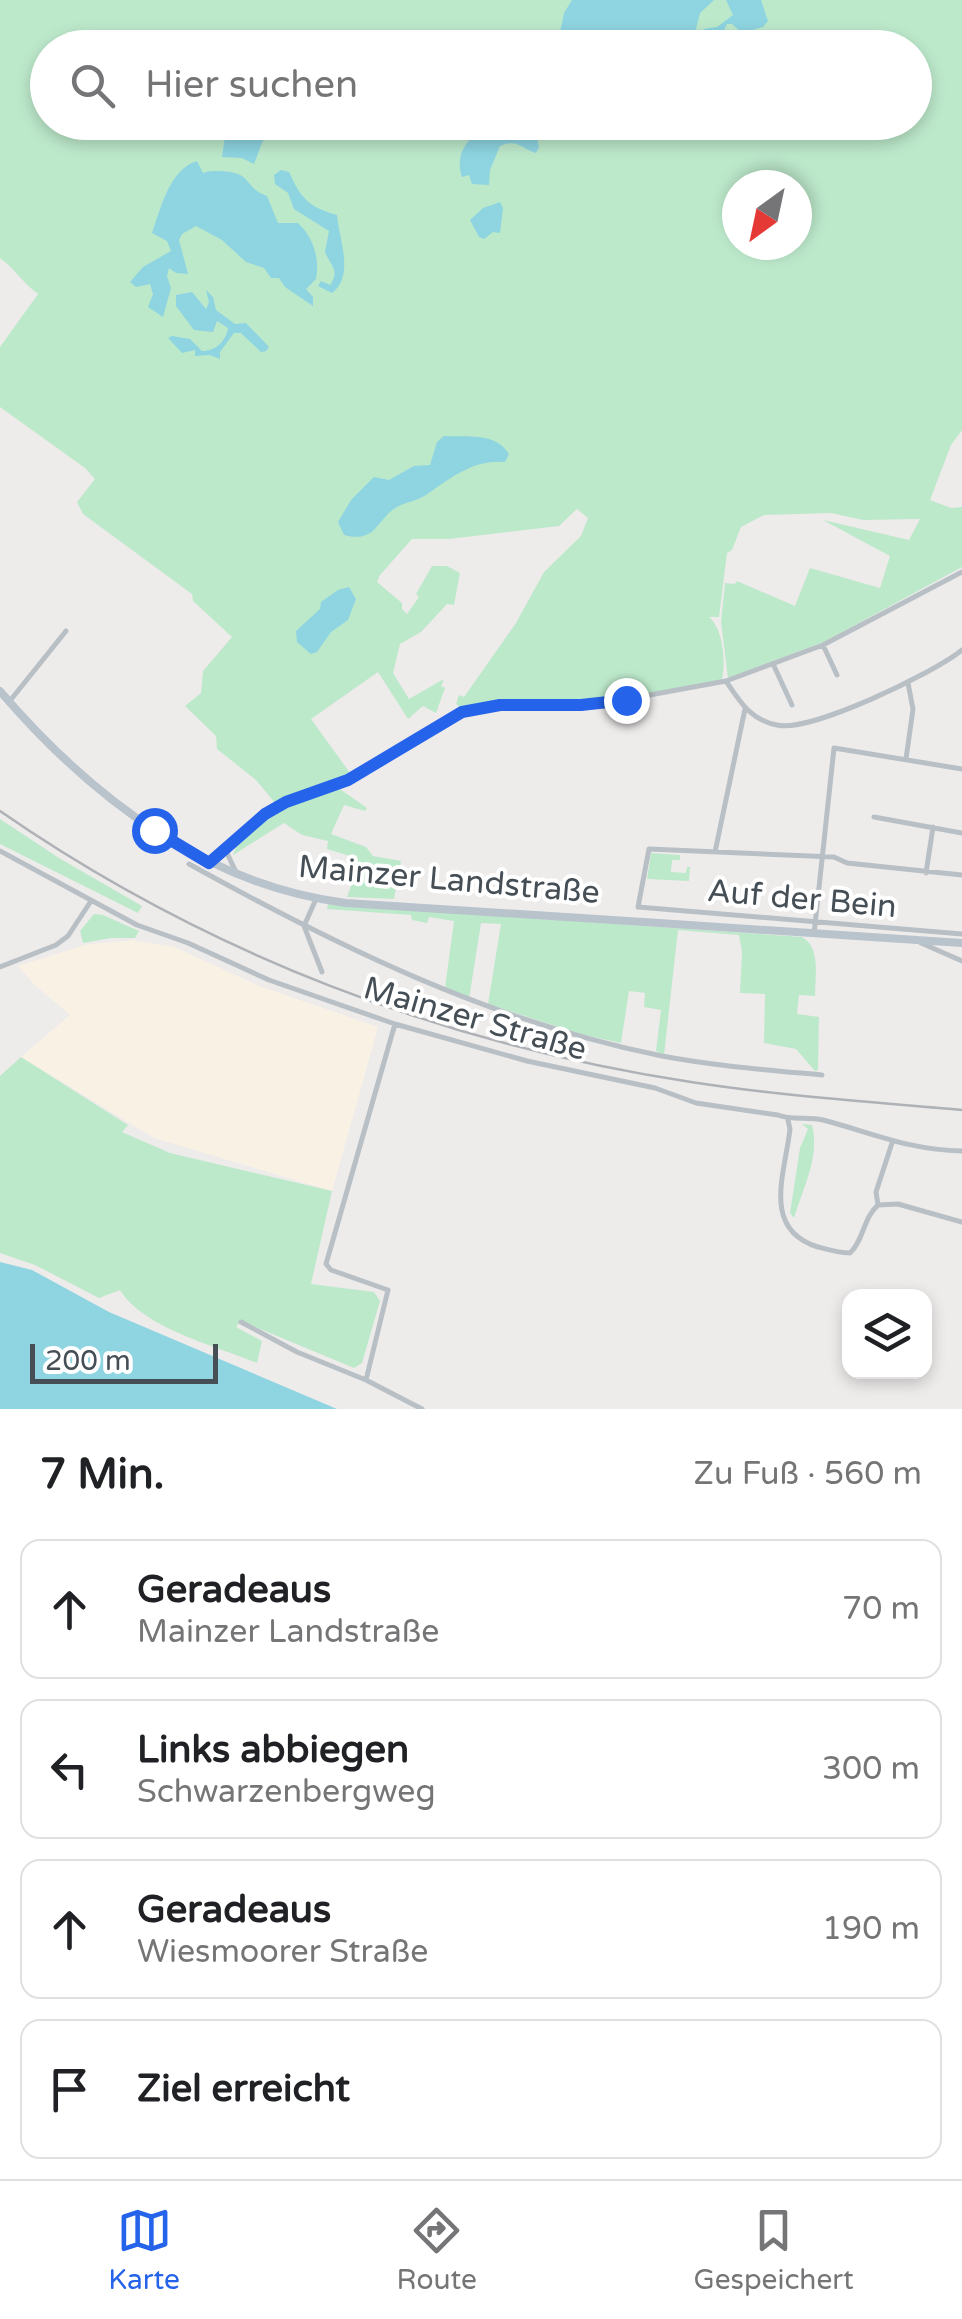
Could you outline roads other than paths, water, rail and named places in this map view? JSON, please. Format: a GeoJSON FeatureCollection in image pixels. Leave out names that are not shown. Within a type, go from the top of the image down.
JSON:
{"type":"FeatureCollection","features":[{"type":"Feature","properties":{"kind":"main road","name":"Mainzer Landstraße"},"geometry":{"type":"LineString","coordinates":[[0,691],[50,745],[168,840],[242,878],[316,899],[962,944]]}},
{"type":"Feature","properties":{"kind":"street"},"geometry":{"type":"LineString","coordinates":[[209,863],[265,814],[286,802],[348,780],[447,719],[481,707],[594,704],[726,682],[823,645],[962,572]]}},
{"type":"Feature","properties":{"kind":"street"},"geometry":{"type":"LineString","coordinates":[[9,702],[66,631]]}},
{"type":"Feature","properties":{"kind":"street"},"geometry":{"type":"LineString","coordinates":[[823,645],[837,675]]}},
{"type":"Feature","properties":{"kind":"street"},"geometry":{"type":"LineString","coordinates":[[726,682],[746,709],[765,722],[789,727],[876,698],[944,665],[962,650]]}},
{"type":"Feature","properties":{"kind":"street"},"geometry":{"type":"LineString","coordinates":[[774,666],[792,705]]}},
{"type":"Feature","properties":{"kind":"street"},"geometry":{"type":"LineString","coordinates":[[906,759],[914,708],[908,683]]}},
{"type":"Feature","properties":{"kind":"street"},"geometry":{"type":"LineString","coordinates":[[746,709],[715,852],[822,856],[962,876]]}},
{"type":"Feature","properties":{"kind":"street"},"geometry":{"type":"LineString","coordinates":[[814,934],[834,748],[962,769]]}},
{"type":"Feature","properties":{"kind":"street"},"geometry":{"type":"LineString","coordinates":[[874,817],[962,834]]}},
{"type":"Feature","properties":{"kind":"street"},"geometry":{"type":"LineString","coordinates":[[926,873],[933,826]]}},
{"type":"Feature","properties":{"kind":"street"},"geometry":{"type":"LineString","coordinates":[[225,849],[242,878]]}},
{"type":"Feature","properties":{"kind":"street","name":"Auf der Bein"},"geometry":{"type":"LineString","coordinates":[[715,852],[649,849],[638,907],[962,934]]}},
{"type":"Feature","properties":{"kind":"street","name":"Mainzer Straße"},"geometry":{"type":"LineString","coordinates":[[0,850],[138,924],[270,980],[396,1024],[527,1062],[655,1088],[696,1103],[778,1115],[788,1120],[824,1120],[892,1143],[962,1151]]}},
{"type":"Feature","properties":{"kind":"street"},"geometry":{"type":"LineString","coordinates":[[190,864],[396,971],[582,1037],[712,1064],[822,1074]]}},
{"type":"Feature","properties":{"kind":"street"},"geometry":{"type":"LineString","coordinates":[[316,899],[304,926],[322,972]]}},
{"type":"Feature","properties":{"kind":"street"},"geometry":{"type":"LineString","coordinates":[[0,967],[56,945],[68,936],[91,901]]}},
{"type":"Feature","properties":{"kind":"street"},"geometry":{"type":"LineString","coordinates":[[914,940],[962,960]]}},
{"type":"Feature","properties":{"kind":"street"},"geometry":{"type":"LineString","coordinates":[[366,1380],[388,1290],[331,1270],[326,1264],[396,1024]]}},
{"type":"Feature","properties":{"kind":"street"},"geometry":{"type":"LineString","coordinates":[[788,1120],[780,1204],[787,1227],[807,1244],[840,1253],[855,1249],[870,1214],[878,1206],[898,1204],[962,1222]]}},
{"type":"Feature","properties":{"kind":"street"},"geometry":{"type":"LineString","coordinates":[[878,1206],[876,1192],[892,1143]]}},
{"type":"Feature","properties":{"kind":"street"},"geometry":{"type":"LineString","coordinates":[[242,1322],[422,1409]]}},
{"type":"Feature","properties":{"kind":"water"},"geometry":{"type":"Polygon","coordinates":[[[572,0],[714,0],[700,13],[696,30],[560,30],[572,0]]]}},
{"type":"Feature","properties":{"kind":"water"},"geometry":{"type":"Polygon","coordinates":[[[726,0],[761,0],[768,21],[763,27],[739,30],[727,24],[724,30],[704,30],[717,27],[733,15],[726,0]]]}},
{"type":"Feature","properties":{"kind":"water"},"geometry":{"type":"Polygon","coordinates":[[[224,140],[263,140],[254,164],[242,158],[222,157],[224,140]]]}},
{"type":"Feature","properties":{"kind":"water"},"geometry":{"type":"Polygon","coordinates":[[[470,140],[538,140],[539,147],[536,153],[515,144],[500,146],[490,170],[489,185],[472,184],[469,175],[462,177],[464,147],[470,140]]]}},
{"type":"Feature","properties":{"kind":"water"},"geometry":{"type":"Polygon","coordinates":[[[197,161],[203,173],[230,172],[243,177],[267,196],[278,223],[298,223],[308,235],[317,263],[316,279],[306,289],[313,297],[313,306],[285,287],[279,278],[271,278],[264,268],[246,262],[222,240],[196,226],[179,240],[188,274],[169,268],[171,288],[163,317],[148,307],[153,294],[150,284],[136,287],[130,282],[143,267],[171,251],[167,241],[152,233],[173,180],[197,161]]]}},
{"type":"Feature","properties":{"kind":"water"},"geometry":{"type":"Polygon","coordinates":[[[281,170],[289,172],[307,201],[337,215],[344,267],[339,286],[332,293],[318,286],[321,281],[330,285],[334,276],[325,252],[329,231],[294,209],[288,193],[275,184],[274,175],[281,170]]]}},
{"type":"Feature","properties":{"kind":"water"},"geometry":{"type":"Polygon","coordinates":[[[500,202],[500,233],[479,237],[470,220],[483,208],[500,202]]]}},
{"type":"Feature","properties":{"kind":"water"},"geometry":{"type":"Polygon","coordinates":[[[206,290],[213,297],[216,310],[235,324],[246,323],[269,347],[266,351],[261,352],[241,333],[234,333],[220,352],[220,359],[195,356],[195,350],[182,353],[168,338],[190,339],[207,351],[223,341],[227,333],[228,328],[217,321],[213,332],[194,330],[176,306],[176,295],[192,292],[206,309],[206,290]]]}},
{"type":"Feature","properties":{"kind":"water"},"geometry":{"type":"Polygon","coordinates":[[[444,436],[489,439],[509,454],[505,462],[473,466],[423,497],[397,507],[370,533],[344,535],[338,522],[351,500],[374,477],[389,480],[414,466],[430,465],[437,442],[444,436]]]}},
{"type":"Feature","properties":{"kind":"water"},"geometry":{"type":"Polygon","coordinates":[[[349,587],[356,599],[348,620],[311,654],[297,642],[296,631],[320,609],[321,602],[349,587]]]}},
{"type":"Feature","properties":{"kind":"water"},"geometry":{"type":"Polygon","coordinates":[[[0,1262],[32,1270],[109,1312],[337,1409],[0,1409],[0,1262]]]}},
{"type":"Feature","properties":{"kind":"railway"},"geometry":{"type":"LineString","coordinates":[[0,811],[78,862],[160,908],[330,986],[418,1017],[599,1066],[691,1082],[962,1110]]}}]}
